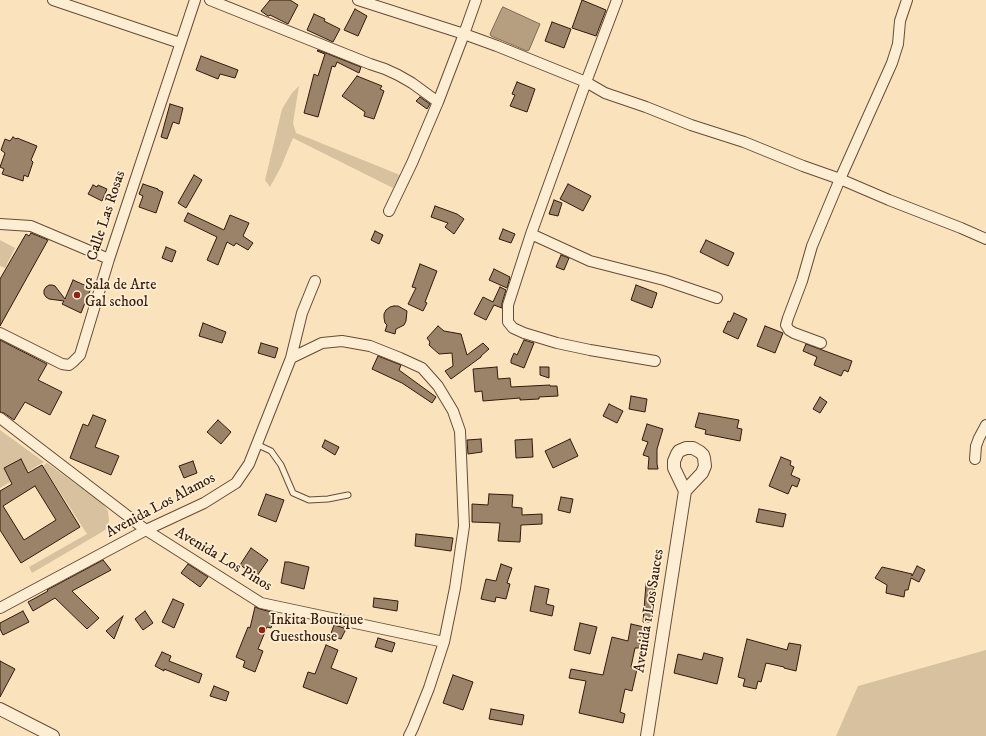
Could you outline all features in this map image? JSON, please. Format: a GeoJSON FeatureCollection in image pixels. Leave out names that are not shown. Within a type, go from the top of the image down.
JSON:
{"type":"FeatureCollection","features":[{"type":"Feature","properties":{"kind":"street"},"geometry":{"type":"LineString","coordinates":[[53,0],[180,43]]}},
{"type":"Feature","properties":{"kind":"street","name":"Calle Las Rosas"},"geometry":{"type":"LineString","coordinates":[[0,333],[62,364],[69,365],[80,355],[108,259],[194,0]]}},
{"type":"Feature","properties":{"kind":"street"},"geometry":{"type":"LineString","coordinates":[[210,0],[386,69],[412,83],[438,102]]}},
{"type":"Feature","properties":{"kind":"street"},"geometry":{"type":"LineString","coordinates":[[358,0],[497,46],[586,82],[605,93],[691,125],[744,142],[840,179],[986,239]]}},
{"type":"Feature","properties":{"kind":"street"},"geometry":{"type":"LineString","coordinates":[[389,211],[409,170],[438,102],[476,0]]}},
{"type":"Feature","properties":{"kind":"street"},"geometry":{"type":"LineString","coordinates":[[616,0],[531,234],[508,306],[508,322],[513,328],[524,333],[558,343],[656,361]]}},
{"type":"Feature","properties":{"kind":"street"},"geometry":{"type":"LineString","coordinates":[[820,343],[789,330],[786,326],[790,310],[802,281],[812,246],[892,63],[898,44],[900,21],[907,0]]}},
{"type":"Feature","properties":{"kind":"street"},"geometry":{"type":"LineString","coordinates":[[0,224],[31,226],[108,259]]}},
{"type":"Feature","properties":{"kind":"street"},"geometry":{"type":"LineString","coordinates":[[531,234],[590,261],[664,280],[717,298]]}},
{"type":"Feature","properties":{"kind":"street","name":"Avenida Los Alamos"},"geometry":{"type":"LineString","coordinates":[[0,608],[146,530],[204,503],[236,483],[249,464],[291,358],[302,313],[314,281]]}},
{"type":"Feature","properties":{"kind":"street"},"geometry":{"type":"LineString","coordinates":[[291,358],[322,343],[342,341],[370,346],[400,358],[422,368],[438,386],[453,411],[460,431],[464,526],[455,588],[444,642],[429,688],[409,736]]}},
{"type":"Feature","properties":{"kind":"street","name":"Avenida Los Pinos"},"geometry":{"type":"LineString","coordinates":[[0,418],[146,530],[261,604],[444,642]]}},
{"type":"Feature","properties":{"kind":"street"},"geometry":{"type":"LineString","coordinates":[[975,459],[976,446],[986,425]]}},
{"type":"Feature","properties":{"kind":"street","name":"Avenida 1 Los Sauces"},"geometry":{"type":"LineString","coordinates":[[647,736],[685,491]]}},
{"type":"Feature","properties":{"kind":"street"},"geometry":{"type":"LineString","coordinates":[[0,709],[53,736]]}},
{"type":"Feature","properties":{"kind":"lane"},"geometry":{"type":"LineString","coordinates":[[256,444],[271,452],[280,465],[293,493],[309,500],[328,499],[348,495]]}},
{"type":"Feature","properties":{"kind":"shaded area"},"geometry":{"type":"Polygon","coordinates":[[[503,7],[540,24],[529,50],[527,51],[491,36],[490,34],[503,7]]]}},
{"type":"Feature","properties":{"kind":"shaded area"},"geometry":{"type":"Polygon","coordinates":[[[299,86],[293,123],[296,133],[400,175],[393,188],[293,138],[281,167],[270,187],[265,180],[282,109],[292,93],[299,86]]]}},
{"type":"Feature","properties":{"kind":"shaded area"},"geometry":{"type":"Polygon","coordinates":[[[0,240],[15,248],[5,268],[0,266],[0,240]]]}},
{"type":"Feature","properties":{"kind":"shaded area"},"geometry":{"type":"Polygon","coordinates":[[[0,430],[44,462],[0,488],[0,430]]]}},
{"type":"Feature","properties":{"kind":"shaded area"},"geometry":{"type":"Polygon","coordinates":[[[47,463],[102,503],[108,511],[109,521],[106,529],[102,532],[32,573],[29,567],[87,534],[43,466],[47,463]]]}},
{"type":"Feature","properties":{"kind":"shaded area"},"geometry":{"type":"Polygon","coordinates":[[[986,650],[986,736],[836,736],[858,686],[986,650]]]}},
{"type":"Feature","properties":{"kind":"building"},"geometry":{"type":"Polygon","coordinates":[[[270,0],[290,0],[298,5],[288,24],[270,15],[268,16],[261,11],[270,0]]]}},
{"type":"Feature","properties":{"kind":"building"},"geometry":{"type":"Polygon","coordinates":[[[582,0],[606,10],[596,36],[572,28],[582,0]]]}},
{"type":"Feature","properties":{"kind":"building"},"geometry":{"type":"Polygon","coordinates":[[[355,9],[367,16],[358,36],[344,30],[355,9]]]}},
{"type":"Feature","properties":{"kind":"building"},"geometry":{"type":"Polygon","coordinates":[[[314,14],[340,29],[333,42],[307,30],[314,14]]]}},
{"type":"Feature","properties":{"kind":"building"},"geometry":{"type":"Polygon","coordinates":[[[552,22],[571,29],[564,48],[545,41],[552,22]]]}},
{"type":"Feature","properties":{"kind":"building"},"geometry":{"type":"Polygon","coordinates":[[[318,50],[361,67],[359,73],[337,62],[335,67],[332,66],[318,117],[304,113],[314,74],[318,76],[325,54],[317,51],[318,50]]]}},
{"type":"Feature","properties":{"kind":"building"},"geometry":{"type":"Polygon","coordinates":[[[201,56],[238,70],[235,78],[220,74],[218,79],[196,70],[201,56]]]}},
{"type":"Feature","properties":{"kind":"building"},"geometry":{"type":"Polygon","coordinates":[[[357,76],[382,86],[380,89],[384,91],[374,119],[364,116],[365,112],[342,96],[357,76]]]}},
{"type":"Feature","properties":{"kind":"building"},"geometry":{"type":"Polygon","coordinates":[[[517,82],[535,89],[527,112],[510,106],[515,95],[512,94],[517,82]]]}},
{"type":"Feature","properties":{"kind":"building"},"geometry":{"type":"Polygon","coordinates":[[[420,97],[430,104],[427,109],[416,101],[420,97]]]}},
{"type":"Feature","properties":{"kind":"building"},"geometry":{"type":"Polygon","coordinates":[[[170,104],[183,108],[179,124],[173,122],[167,139],[161,137],[170,104]]]}},
{"type":"Feature","properties":{"kind":"building"},"geometry":{"type":"Polygon","coordinates":[[[13,137],[37,146],[31,160],[33,162],[28,177],[24,175],[23,181],[2,174],[4,169],[0,167],[5,153],[1,150],[5,139],[10,141],[13,137]]]}},
{"type":"Feature","properties":{"kind":"building"},"geometry":{"type":"Polygon","coordinates":[[[194,175],[202,180],[186,208],[178,203],[194,175]]]}},
{"type":"Feature","properties":{"kind":"building"},"geometry":{"type":"Polygon","coordinates":[[[143,184],[163,192],[156,213],[139,207],[143,196],[139,194],[143,184]]]}},
{"type":"Feature","properties":{"kind":"building"},"geometry":{"type":"Polygon","coordinates":[[[568,184],[591,196],[583,211],[560,199],[568,184]]]}},
{"type":"Feature","properties":{"kind":"building"},"geometry":{"type":"Polygon","coordinates":[[[93,185],[97,187],[98,185],[107,189],[102,201],[88,194],[93,185]]]}},
{"type":"Feature","properties":{"kind":"building"},"geometry":{"type":"Polygon","coordinates":[[[554,200],[562,203],[558,216],[549,214],[554,200]]]}},
{"type":"Feature","properties":{"kind":"building"},"geometry":{"type":"Polygon","coordinates":[[[435,206],[457,214],[464,219],[454,234],[445,227],[448,223],[431,217],[435,206]]]}},
{"type":"Feature","properties":{"kind":"building"},"geometry":{"type":"Polygon","coordinates":[[[188,213],[224,230],[230,215],[249,223],[243,236],[253,243],[248,250],[236,243],[234,246],[227,242],[218,265],[207,260],[217,237],[184,221],[188,213]]]}},
{"type":"Feature","properties":{"kind":"building"},"geometry":{"type":"Polygon","coordinates":[[[503,229],[515,234],[511,243],[499,239],[503,229]]]}},
{"type":"Feature","properties":{"kind":"building"},"geometry":{"type":"Polygon","coordinates":[[[375,231],[383,235],[379,244],[371,240],[375,231]]]}},
{"type":"Feature","properties":{"kind":"building"},"geometry":{"type":"Polygon","coordinates":[[[31,233],[48,240],[0,326],[0,279],[26,234],[29,236],[31,233]]]}},
{"type":"Feature","properties":{"kind":"building"},"geometry":{"type":"Polygon","coordinates":[[[706,240],[734,253],[728,266],[700,252],[706,240]]]}},
{"type":"Feature","properties":{"kind":"building"},"geometry":{"type":"Polygon","coordinates":[[[166,247],[176,251],[172,262],[162,258],[166,247]]]}},
{"type":"Feature","properties":{"kind":"building"},"geometry":{"type":"Polygon","coordinates":[[[561,255],[569,258],[564,270],[556,267],[561,255]]]}},
{"type":"Feature","properties":{"kind":"building"},"geometry":{"type":"Polygon","coordinates":[[[420,264],[437,271],[423,311],[408,304],[416,288],[412,287],[420,264]]]}},
{"type":"Feature","properties":{"kind":"building"},"geometry":{"type":"Polygon","coordinates":[[[494,269],[510,277],[507,288],[489,280],[494,269]]]}},
{"type":"Feature","properties":{"kind":"building","name":"Sala de Arte Gal school"},"geometry":{"type":"Polygon","coordinates":[[[73,280],[91,288],[81,313],[62,304],[64,301],[49,299],[44,294],[46,287],[52,285],[55,286],[65,299],[73,280]]]}},
{"type":"Feature","properties":{"kind":"building"},"geometry":{"type":"Polygon","coordinates":[[[636,285],[657,293],[652,308],[631,300],[636,285]]]}},
{"type":"Feature","properties":{"kind":"building"},"geometry":{"type":"Polygon","coordinates":[[[500,287],[506,290],[502,308],[494,305],[486,320],[474,314],[483,297],[493,302],[500,287]]]}},
{"type":"Feature","properties":{"kind":"building"},"geometry":{"type":"Polygon","coordinates":[[[394,306],[398,306],[407,311],[404,325],[396,329],[395,334],[385,331],[387,325],[384,318],[386,310],[394,306]]]}},
{"type":"Feature","properties":{"kind":"building"},"geometry":{"type":"Polygon","coordinates":[[[734,313],[747,319],[738,339],[723,332],[734,313]]]}},
{"type":"Feature","properties":{"kind":"building"},"geometry":{"type":"Polygon","coordinates":[[[203,323],[226,332],[222,343],[199,336],[203,323]]]}},
{"type":"Feature","properties":{"kind":"building"},"geometry":{"type":"Polygon","coordinates":[[[438,326],[444,331],[461,334],[467,355],[483,343],[489,349],[481,357],[451,379],[445,371],[453,366],[452,353],[439,354],[429,345],[430,342],[427,338],[438,326]]]}},
{"type":"Feature","properties":{"kind":"building"},"geometry":{"type":"Polygon","coordinates":[[[765,326],[783,333],[775,353],[757,346],[765,326]]]}},
{"type":"Feature","properties":{"kind":"building"},"geometry":{"type":"Polygon","coordinates":[[[0,340],[47,364],[38,380],[62,392],[50,415],[25,402],[14,420],[0,412],[0,340]]]}},
{"type":"Feature","properties":{"kind":"building"},"geometry":{"type":"Polygon","coordinates":[[[524,340],[534,343],[524,368],[511,363],[511,360],[514,353],[517,355],[524,340]]]}},
{"type":"Feature","properties":{"kind":"building"},"geometry":{"type":"Polygon","coordinates":[[[261,343],[278,348],[275,358],[258,353],[261,343]]]}},
{"type":"Feature","properties":{"kind":"building"},"geometry":{"type":"Polygon","coordinates":[[[806,344],[852,361],[848,372],[844,370],[841,376],[814,365],[817,357],[803,351],[806,344]]]}},
{"type":"Feature","properties":{"kind":"building"},"geometry":{"type":"Polygon","coordinates":[[[378,356],[401,365],[399,370],[436,397],[432,403],[402,383],[372,369],[378,356]]]}},
{"type":"Feature","properties":{"kind":"building"},"geometry":{"type":"Polygon","coordinates":[[[497,367],[498,379],[510,378],[511,387],[557,386],[558,396],[539,397],[539,399],[520,400],[520,398],[483,401],[482,391],[475,392],[473,369],[497,367]]]}},
{"type":"Feature","properties":{"kind":"building"},"geometry":{"type":"Polygon","coordinates":[[[540,367],[549,367],[549,378],[540,375],[540,367]]]}},
{"type":"Feature","properties":{"kind":"building"},"geometry":{"type":"Polygon","coordinates":[[[631,396],[647,399],[645,412],[629,409],[631,396]]]}},
{"type":"Feature","properties":{"kind":"building"},"geometry":{"type":"Polygon","coordinates":[[[820,397],[827,402],[820,413],[813,409],[820,397]]]}},
{"type":"Feature","properties":{"kind":"building"},"geometry":{"type":"Polygon","coordinates":[[[609,404],[623,411],[617,423],[603,416],[609,404]]]}},
{"type":"Feature","properties":{"kind":"building"},"geometry":{"type":"Polygon","coordinates":[[[699,413],[739,420],[737,428],[742,429],[740,441],[705,434],[706,430],[695,427],[699,413]]]}},
{"type":"Feature","properties":{"kind":"building"},"geometry":{"type":"Polygon","coordinates":[[[93,415],[106,420],[95,447],[119,456],[111,475],[70,458],[83,424],[88,426],[93,415]]]}},
{"type":"Feature","properties":{"kind":"building"},"geometry":{"type":"Polygon","coordinates":[[[218,420],[231,432],[221,444],[207,432],[218,420]]]}},
{"type":"Feature","properties":{"kind":"building"},"geometry":{"type":"Polygon","coordinates":[[[647,424],[663,429],[657,449],[658,469],[648,469],[649,457],[643,455],[648,442],[642,440],[647,424]]]}},
{"type":"Feature","properties":{"kind":"building"},"geometry":{"type":"Polygon","coordinates":[[[481,439],[482,452],[468,454],[467,440],[481,439]]]}},
{"type":"Feature","properties":{"kind":"building"},"geometry":{"type":"Polygon","coordinates":[[[532,439],[533,457],[516,458],[515,440],[532,439]]]}},
{"type":"Feature","properties":{"kind":"building"},"geometry":{"type":"Polygon","coordinates":[[[570,439],[578,456],[553,468],[545,451],[570,439]]]}},
{"type":"Feature","properties":{"kind":"building"},"geometry":{"type":"Polygon","coordinates":[[[325,440],[339,447],[335,455],[322,447],[325,440]]]}},
{"type":"Feature","properties":{"kind":"building"},"geometry":{"type":"Polygon","coordinates":[[[781,457],[791,461],[790,465],[794,467],[791,475],[800,479],[797,487],[792,485],[788,494],[769,486],[781,457]]]}},
{"type":"Feature","properties":{"kind":"building"},"geometry":{"type":"Polygon","coordinates":[[[21,459],[28,473],[42,465],[80,527],[21,563],[0,530],[0,491],[12,484],[4,468],[21,459]],[[35,486],[3,506],[24,540],[56,520],[35,486]]]}},
{"type":"Feature","properties":{"kind":"building"},"geometry":{"type":"Polygon","coordinates":[[[193,461],[197,473],[184,478],[179,466],[193,461]]]}},
{"type":"Feature","properties":{"kind":"building"},"geometry":{"type":"Polygon","coordinates":[[[266,494],[284,500],[276,522],[258,515],[266,494]]]}},
{"type":"Feature","properties":{"kind":"building"},"geometry":{"type":"Polygon","coordinates":[[[489,494],[513,495],[512,507],[522,508],[522,515],[542,514],[542,524],[521,525],[520,542],[498,541],[500,523],[472,522],[472,504],[488,505],[489,494]]]}},
{"type":"Feature","properties":{"kind":"building"},"geometry":{"type":"Polygon","coordinates":[[[561,497],[573,499],[570,513],[558,510],[561,497]]]}},
{"type":"Feature","properties":{"kind":"building"},"geometry":{"type":"Polygon","coordinates":[[[759,509],[786,514],[783,527],[756,522],[759,509]]]}},
{"type":"Feature","properties":{"kind":"building"},"geometry":{"type":"Polygon","coordinates":[[[416,534],[453,538],[451,551],[415,546],[416,534]]]}},
{"type":"Feature","properties":{"kind":"building"},"geometry":{"type":"Polygon","coordinates":[[[251,548],[268,560],[257,576],[240,565],[251,548]]]}},
{"type":"Feature","properties":{"kind":"building"},"geometry":{"type":"Polygon","coordinates":[[[103,560],[111,570],[72,591],[99,618],[87,629],[55,598],[33,611],[28,602],[103,560]]]}},
{"type":"Feature","properties":{"kind":"building"},"geometry":{"type":"Polygon","coordinates":[[[285,562],[309,567],[304,589],[281,583],[285,562]]]}},
{"type":"Feature","properties":{"kind":"building"},"geometry":{"type":"Polygon","coordinates":[[[188,564],[208,577],[200,587],[181,573],[188,564]]]}},
{"type":"Feature","properties":{"kind":"building"},"geometry":{"type":"Polygon","coordinates":[[[501,564],[512,568],[507,583],[510,584],[506,599],[496,597],[495,602],[481,599],[486,579],[496,581],[501,564]]]}},
{"type":"Feature","properties":{"kind":"building"},"geometry":{"type":"Polygon","coordinates":[[[917,566],[925,570],[919,582],[911,578],[908,590],[905,590],[904,597],[886,593],[887,585],[875,578],[882,567],[912,574],[912,576],[917,566]]]}},
{"type":"Feature","properties":{"kind":"building"},"geometry":{"type":"Polygon","coordinates":[[[646,584],[655,585],[652,622],[643,622],[646,584]]]}},
{"type":"Feature","properties":{"kind":"building"},"geometry":{"type":"Polygon","coordinates":[[[535,586],[549,589],[546,604],[554,606],[552,616],[530,611],[535,586]]]}},
{"type":"Feature","properties":{"kind":"building"},"geometry":{"type":"Polygon","coordinates":[[[374,598],[398,601],[397,611],[373,607],[374,598]]]}},
{"type":"Feature","properties":{"kind":"building"},"geometry":{"type":"Polygon","coordinates":[[[173,599],[184,604],[174,628],[162,622],[173,599]]]}},
{"type":"Feature","properties":{"kind":"building"},"geometry":{"type":"Polygon","coordinates":[[[255,607],[275,613],[271,628],[267,627],[258,649],[263,651],[255,672],[243,667],[245,661],[236,657],[248,627],[250,628],[255,607]]]}},
{"type":"Feature","properties":{"kind":"building"},"geometry":{"type":"Polygon","coordinates":[[[23,611],[29,622],[3,635],[0,629],[0,623],[23,611]]]}},
{"type":"Feature","properties":{"kind":"building"},"geometry":{"type":"Polygon","coordinates":[[[145,611],[153,623],[143,630],[135,619],[145,611]]]}},
{"type":"Feature","properties":{"kind":"building"},"geometry":{"type":"Polygon","coordinates":[[[123,616],[114,639],[106,631],[123,616]]]}},
{"type":"Feature","properties":{"kind":"building"},"geometry":{"type":"Polygon","coordinates":[[[580,623],[597,627],[590,654],[574,650],[580,623]]]}},
{"type":"Feature","properties":{"kind":"building"},"geometry":{"type":"Polygon","coordinates":[[[631,624],[644,627],[639,648],[635,648],[631,667],[637,669],[632,691],[625,689],[620,712],[625,714],[623,723],[579,713],[586,681],[569,678],[571,669],[603,675],[612,637],[628,641],[631,624]]]}},
{"type":"Feature","properties":{"kind":"building"},"geometry":{"type":"Polygon","coordinates":[[[334,625],[346,629],[341,639],[330,636],[334,625]]]}},
{"type":"Feature","properties":{"kind":"building"},"geometry":{"type":"Polygon","coordinates":[[[378,638],[395,643],[392,652],[375,647],[378,638]]]}},
{"type":"Feature","properties":{"kind":"building"},"geometry":{"type":"Polygon","coordinates":[[[747,639],[787,650],[789,643],[801,645],[796,671],[766,663],[761,682],[758,681],[756,689],[743,686],[745,679],[738,677],[747,639]]]}},
{"type":"Feature","properties":{"kind":"building"},"geometry":{"type":"Polygon","coordinates":[[[326,645],[338,650],[331,668],[357,678],[347,704],[303,687],[308,672],[315,674],[326,645]]]}},
{"type":"Feature","properties":{"kind":"building"},"geometry":{"type":"Polygon","coordinates":[[[162,652],[171,656],[169,661],[202,674],[199,683],[164,669],[164,671],[155,666],[162,652]]]}},
{"type":"Feature","properties":{"kind":"building"},"geometry":{"type":"Polygon","coordinates":[[[704,653],[723,658],[717,684],[674,673],[678,654],[702,660],[704,653]]]}},
{"type":"Feature","properties":{"kind":"building"},"geometry":{"type":"Polygon","coordinates":[[[0,661],[15,669],[0,697],[0,661]]]}},
{"type":"Feature","properties":{"kind":"building"},"geometry":{"type":"Polygon","coordinates":[[[453,675],[473,682],[463,710],[443,703],[453,675]]]}},
{"type":"Feature","properties":{"kind":"building"},"geometry":{"type":"Polygon","coordinates":[[[214,686],[229,692],[226,701],[210,696],[214,686]]]}},
{"type":"Feature","properties":{"kind":"building"},"geometry":{"type":"Polygon","coordinates":[[[491,709],[524,715],[522,725],[489,719],[491,709]]]}},
{"type":"Feature","properties":{"kind":"place","name":"Sala de Arte Gal school"},"geometry":{"type":"Point","coordinates":[77,295]}},
{"type":"Feature","properties":{"kind":"place","name":"Inkita Boutique Guesthouse"},"geometry":{"type":"Point","coordinates":[262,630]}}]}
